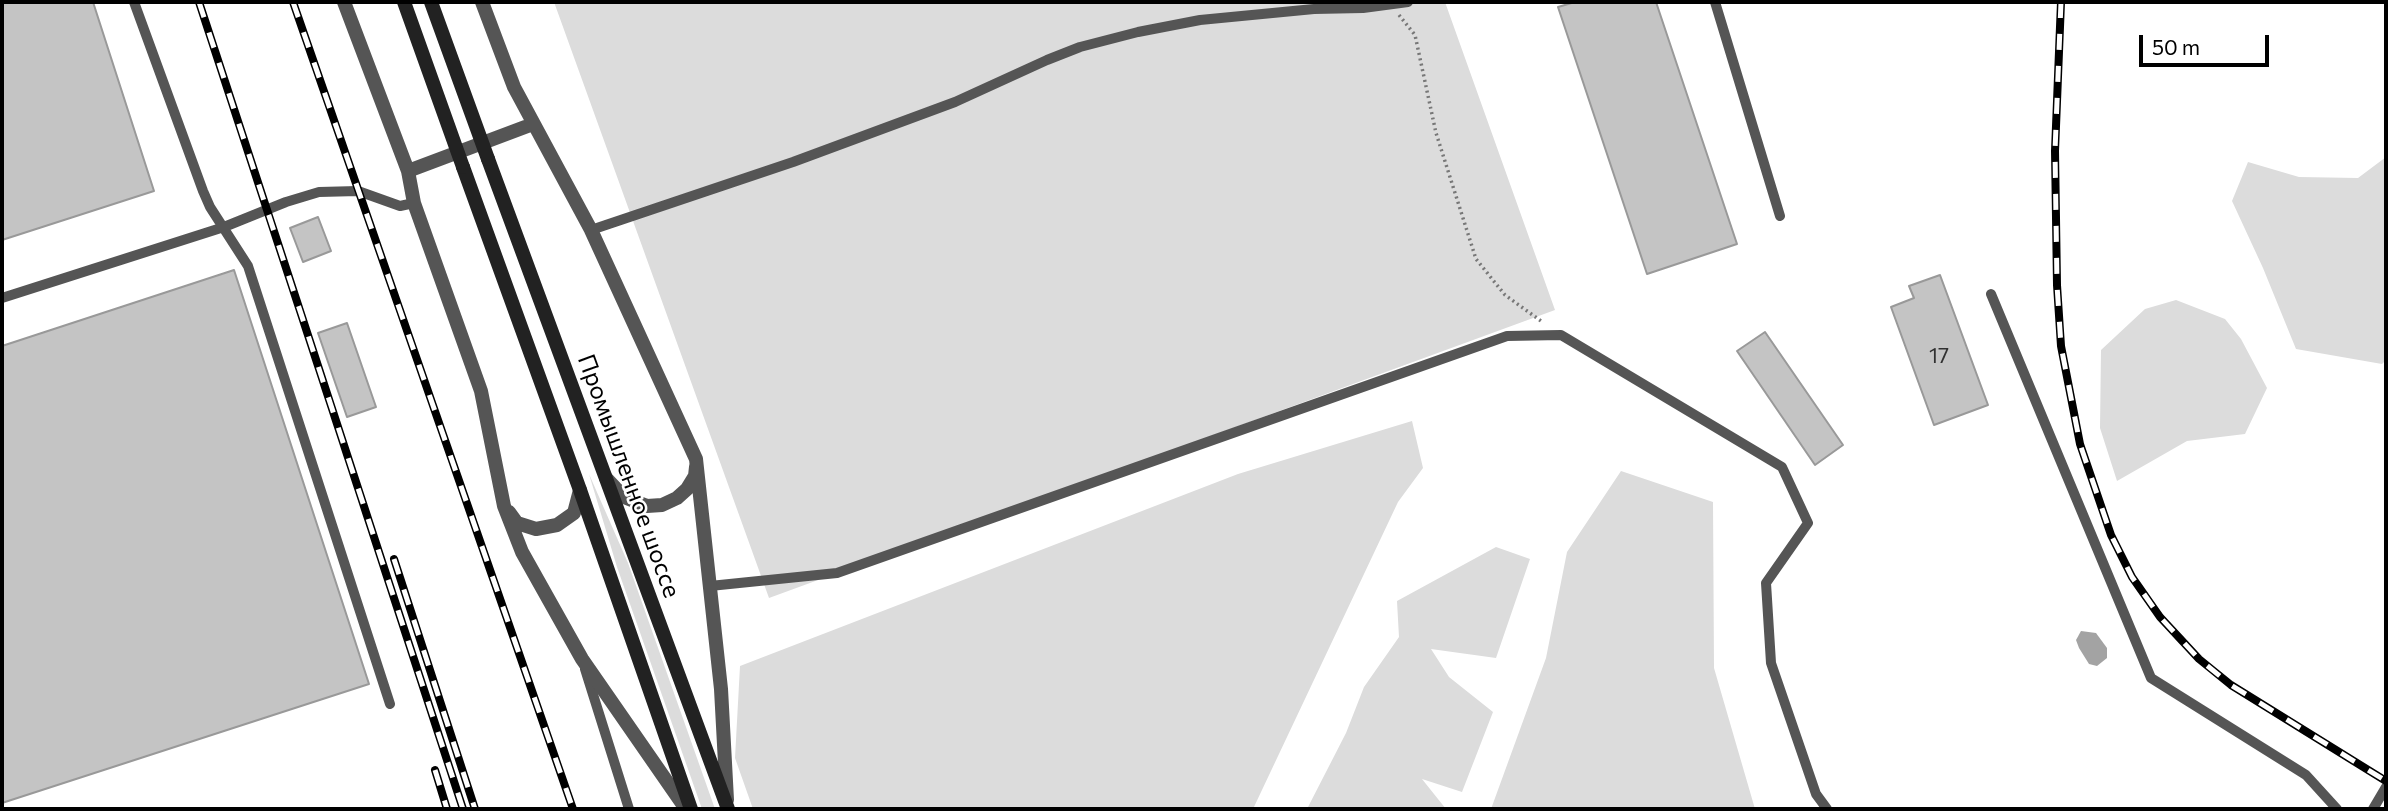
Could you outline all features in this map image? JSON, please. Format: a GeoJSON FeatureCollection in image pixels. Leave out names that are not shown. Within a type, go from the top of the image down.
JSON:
{"type":"FeatureCollection","features":[{"type":"Feature","properties":{"kind":"main road","name":"Промышленное шоссе"},"geometry":{"type":"LineString","coordinates":[[404,2],[580,490],[689,809]]}},
{"type":"Feature","properties":{"kind":"main road","name":"Промышленное шоссе"},"geometry":{"type":"LineString","coordinates":[[431,2],[727,809]]}},
{"type":"Feature","properties":{"kind":"street"},"geometry":{"type":"LineString","coordinates":[[344,2],[408,171],[414,203],[481,391],[504,506],[522,552],[582,659],[689,809]]}},
{"type":"Feature","properties":{"kind":"street"},"geometry":{"type":"LineString","coordinates":[[482,2],[503,62],[533,124],[591,230],[696,459],[721,689],[727,809]]}},
{"type":"Feature","properties":{"kind":"street"},"geometry":{"type":"LineString","coordinates":[[408,171],[533,124]]}},
{"type":"Feature","properties":{"kind":"street"},"geometry":{"type":"LineString","coordinates":[[606,478],[624,497],[647,506],[662,505],[677,498],[687,489],[695,476],[696,459]]}},
{"type":"Feature","properties":{"kind":"street"},"geometry":{"type":"LineString","coordinates":[[504,506],[517,523],[536,530],[557,525],[574,513],[580,490]]}},
{"type":"Feature","properties":{"kind":"lane"},"geometry":{"type":"LineString","coordinates":[[134,2],[203,191],[210,207],[248,266],[390,704]]}},
{"type":"Feature","properties":{"kind":"lane"},"geometry":{"type":"LineString","coordinates":[[591,230],[793,162],[955,102],[1080,47],[1200,20],[1314,6],[1391,5],[1408,2]]}},
{"type":"Feature","properties":{"kind":"lane"},"geometry":{"type":"LineString","coordinates":[[1715,2],[1780,216]]}},
{"type":"Feature","properties":{"kind":"lane"},"geometry":{"type":"LineString","coordinates":[[2,298],[224,227],[319,192],[358,191],[400,206],[414,203]]}},
{"type":"Feature","properties":{"kind":"lane"},"geometry":{"type":"LineString","coordinates":[[1991,294],[2151,678],[2306,775],[2337,809]]}},
{"type":"Feature","properties":{"kind":"lane"},"geometry":{"type":"LineString","coordinates":[[710,586],[837,573],[1507,336],[1561,335],[1782,467],[1808,523],[1766,583],[1771,663],[1816,794],[1827,809]]}},
{"type":"Feature","properties":{"kind":"lane"},"geometry":{"type":"LineString","coordinates":[[582,659],[629,809]]}},
{"type":"Feature","properties":{"kind":"lane"},"geometry":{"type":"LineString","coordinates":[[2373,809],[2386,788]]}},
{"type":"Feature","properties":{"kind":"path"},"geometry":{"type":"LineString","coordinates":[[1391,5],[1415,35],[1436,133],[1476,260],[1505,295],[1561,335]]}},
{"type":"Feature","properties":{"kind":"shaded area"},"geometry":{"type":"Polygon","coordinates":[[[554,2],[1445,2],[1555,310],[769,598],[554,2]]]}},
{"type":"Feature","properties":{"kind":"shaded area"},"geometry":{"type":"Polygon","coordinates":[[[2386,157],[2386,360],[2382,364],[2296,349],[2232,201],[2248,162],[2299,177],[2358,178],[2386,157]]]}},
{"type":"Feature","properties":{"kind":"shaded area"},"geometry":{"type":"Polygon","coordinates":[[[2176,300],[2225,319],[2241,339],[2267,388],[2245,434],[2187,441],[2117,481],[2100,428],[2101,350],[2145,309],[2176,300]]]}},
{"type":"Feature","properties":{"kind":"shaded area"},"geometry":{"type":"Polygon","coordinates":[[[1412,421],[1423,468],[1398,502],[1253,809],[753,809],[735,758],[740,666],[1238,474],[1412,421]]]}},
{"type":"Feature","properties":{"kind":"shaded area"},"geometry":{"type":"Polygon","coordinates":[[[1621,471],[1713,502],[1714,668],[1755,809],[1491,809],[1546,658],[1567,552],[1621,471]]]}},
{"type":"Feature","properties":{"kind":"shaded area"},"geometry":{"type":"Polygon","coordinates":[[[589,474],[628,563],[715,809],[702,809],[617,567],[589,474]]]}},
{"type":"Feature","properties":{"kind":"shaded area"},"geometry":{"type":"Polygon","coordinates":[[[1496,547],[1530,559],[1496,658],[1431,649],[1449,677],[1493,712],[1462,792],[1422,779],[1446,809],[1307,809],[1346,733],[1364,687],[1399,637],[1397,601],[1496,547]]]}},
{"type":"Feature","properties":{"kind":"shaded area"},"geometry":{"type":"Polygon","coordinates":[[[2081,631],[2096,633],[2107,648],[2107,658],[2097,666],[2089,664],[2079,648],[2076,640],[2081,631]]]}},
{"type":"Feature","properties":{"kind":"building"},"geometry":{"type":"Polygon","coordinates":[[[2,2],[93,2],[154,191],[2,240],[2,2]]]}},
{"type":"Feature","properties":{"kind":"building"},"geometry":{"type":"Polygon","coordinates":[[[1575,2],[1656,2],[1737,244],[1647,274],[1558,7],[1575,2]]]}},
{"type":"Feature","properties":{"kind":"building"},"geometry":{"type":"Polygon","coordinates":[[[318,217],[331,251],[303,262],[290,228],[318,217]]]}},
{"type":"Feature","properties":{"kind":"building"},"geometry":{"type":"Polygon","coordinates":[[[234,270],[369,684],[2,803],[2,346],[234,270]]]}},
{"type":"Feature","properties":{"kind":"building"},"geometry":{"type":"Polygon","coordinates":[[[1940,275],[1988,405],[1934,425],[1891,307],[1914,298],[1909,286],[1940,275]]]}},
{"type":"Feature","properties":{"kind":"building"},"geometry":{"type":"Polygon","coordinates":[[[347,323],[376,407],[347,417],[318,333],[347,323]]]}},
{"type":"Feature","properties":{"kind":"building"},"geometry":{"type":"Polygon","coordinates":[[[1765,332],[1843,445],[1815,465],[1737,351],[1765,332]]]}},
{"type":"Feature","properties":{"kind":"railway"},"geometry":{"type":"LineString","coordinates":[[199,2],[463,809]]}},
{"type":"Feature","properties":{"kind":"railway"},"geometry":{"type":"LineString","coordinates":[[293,2],[573,809]]}},
{"type":"Feature","properties":{"kind":"railway"},"geometry":{"type":"LineString","coordinates":[[2061,2],[2055,151],[2057,285],[2061,346],[2080,444],[2111,535],[2132,577],[2160,617],[2199,659],[2231,685],[2386,781]]}},
{"type":"Feature","properties":{"kind":"railway"},"geometry":{"type":"LineString","coordinates":[[394,559],[475,809]]}},
{"type":"Feature","properties":{"kind":"railway"},"geometry":{"type":"LineString","coordinates":[[435,770],[447,809]]}}]}
